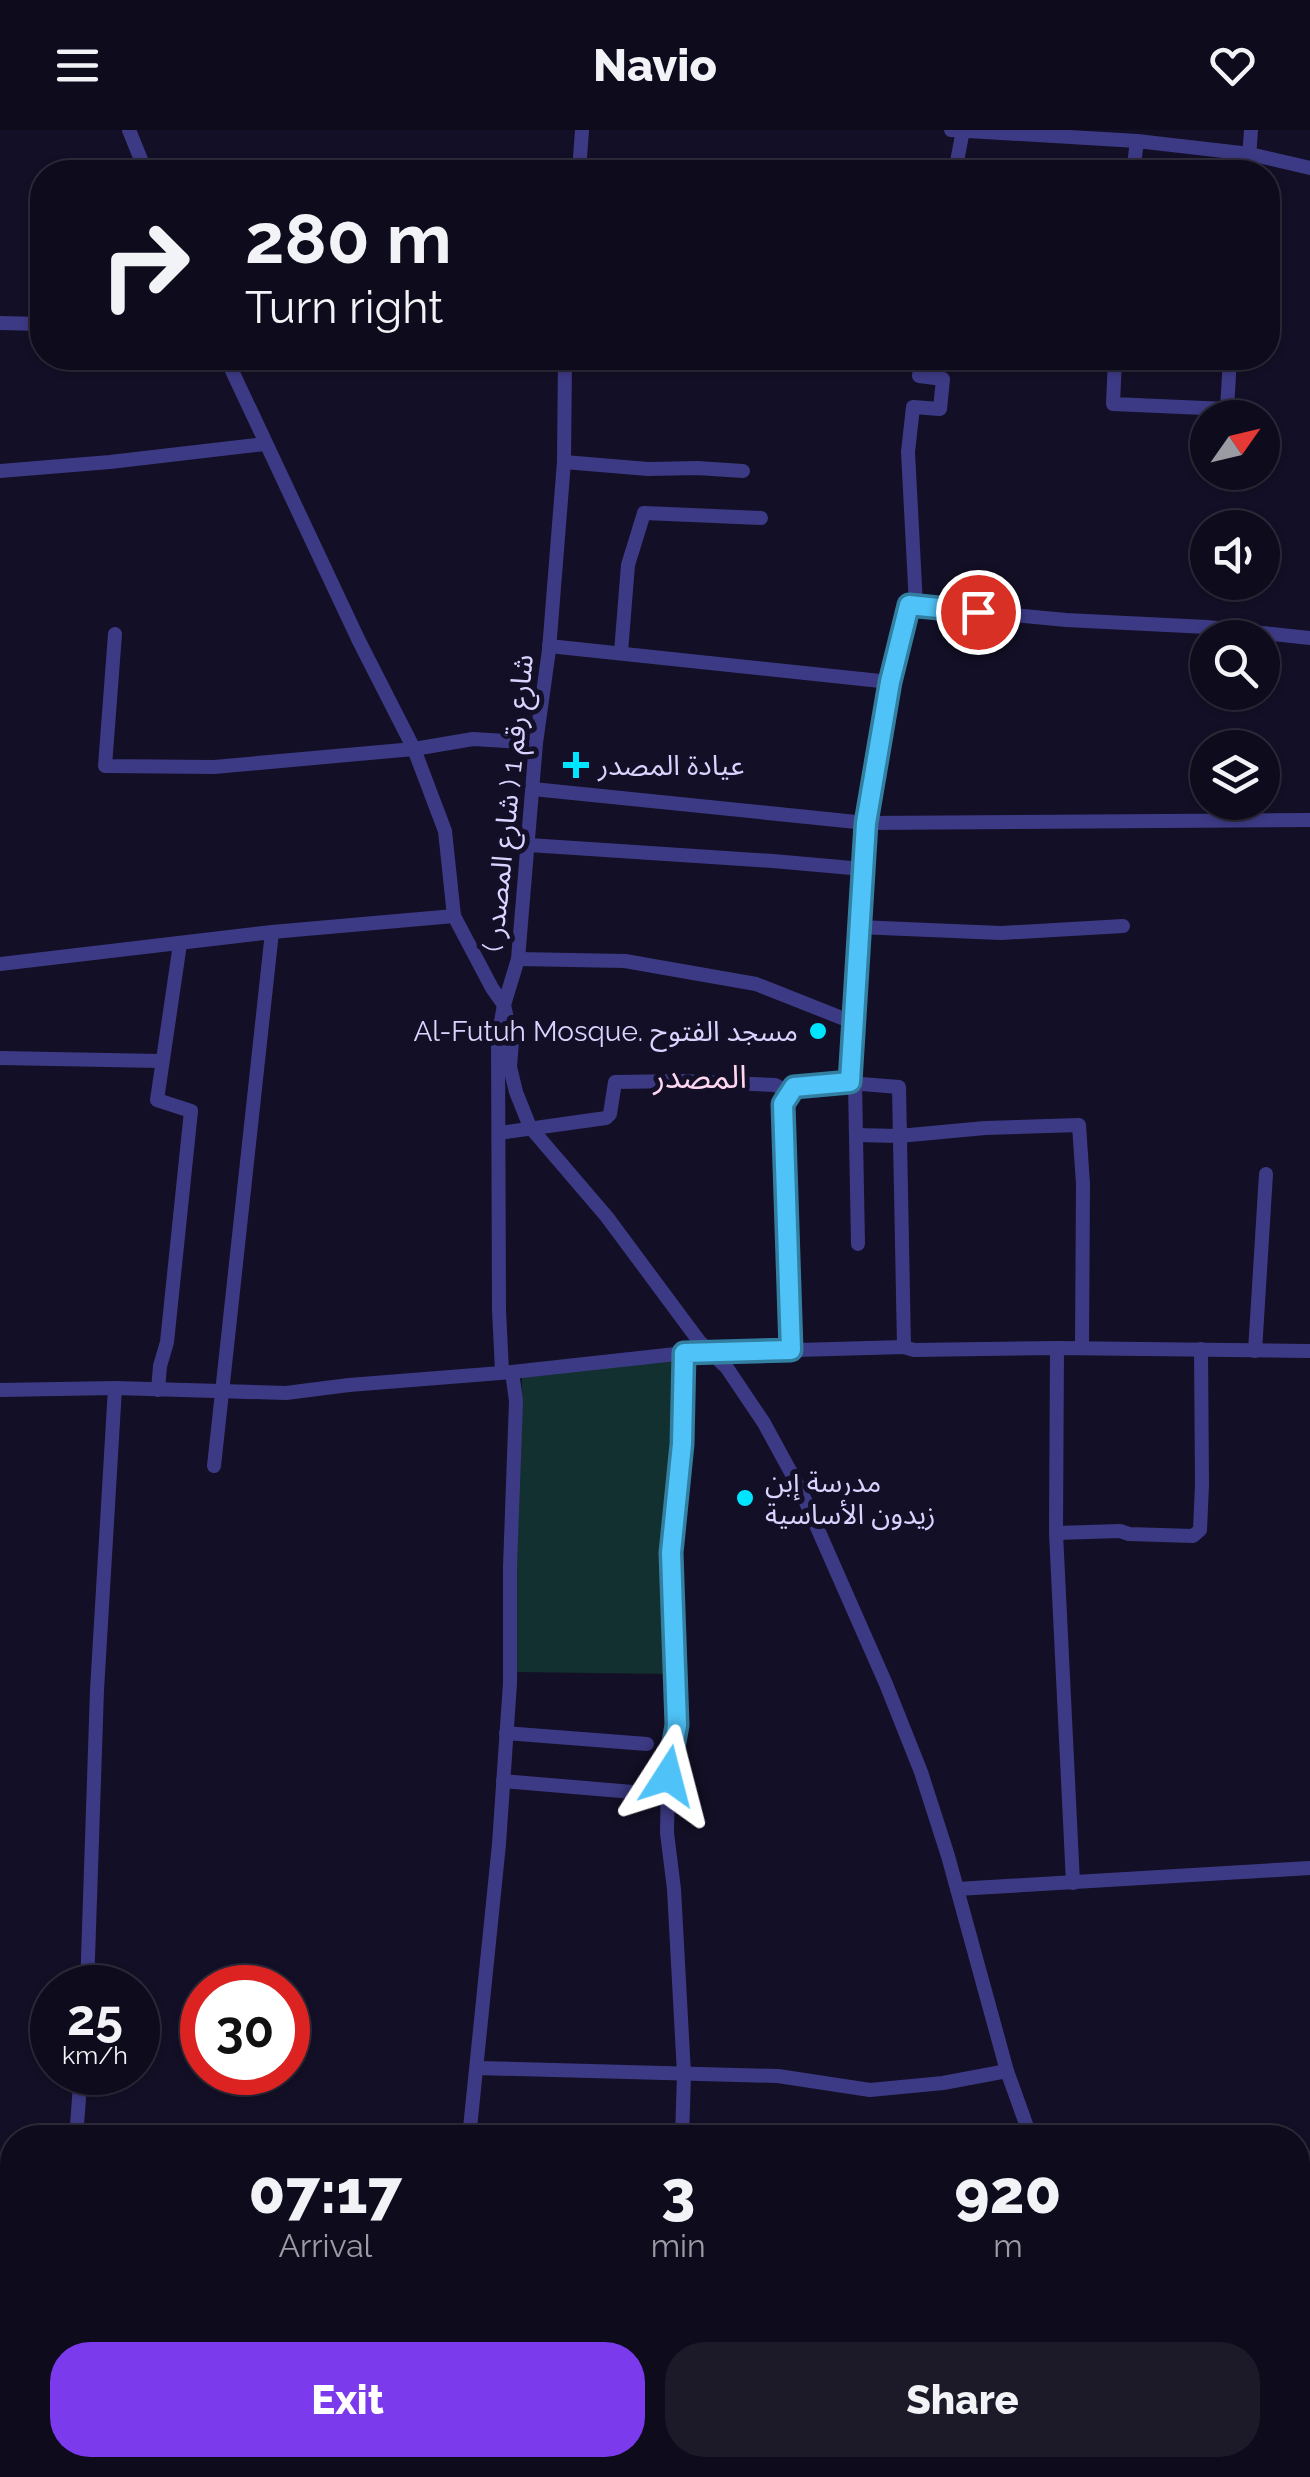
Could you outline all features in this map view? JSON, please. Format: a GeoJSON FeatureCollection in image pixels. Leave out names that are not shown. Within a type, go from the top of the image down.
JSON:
{"type":"FeatureCollection","features":[{"type":"Feature","properties":{"kind":"street"},"geometry":{"type":"LineString","coordinates":[[129,130],[141,160]]}},
{"type":"Feature","properties":{"kind":"street"},"geometry":{"type":"LineString","coordinates":[[579,160],[582,130]]}},
{"type":"Feature","properties":{"kind":"street"},"geometry":{"type":"LineString","coordinates":[[1249,160],[1251,130]]}},
{"type":"Feature","properties":{"kind":"street"},"geometry":{"type":"LineString","coordinates":[[956,160],[959,131],[1137,141],[1276,160]]}},
{"type":"Feature","properties":{"kind":"street"},"geometry":{"type":"LineString","coordinates":[[1135,160],[1137,141]]}},
{"type":"Feature","properties":{"kind":"street"},"geometry":{"type":"LineString","coordinates":[[1280,161],[1310,168]]}},
{"type":"Feature","properties":{"kind":"street"},"geometry":{"type":"LineString","coordinates":[[0,323],[30,324]]}},
{"type":"Feature","properties":{"kind":"street"},"geometry":{"type":"LineString","coordinates":[[231,370],[358,641],[414,748],[444,830],[454,916],[504,1004],[512,1041],[510,1067],[530,1127],[607,1218],[711,1354],[727,1368],[750,1399],[801,1491],[921,1772],[1007,2071],[1026,2125]]}},
{"type":"Feature","properties":{"kind":"street","name":"شارع رقم 1 ( شارع المصدر )"},"geometry":{"type":"LineString","coordinates":[[470,2125],[504,1781],[516,1418],[498,1310],[498,1038],[518,959],[564,462],[565,370]]}},
{"type":"Feature","properties":{"kind":"street"},"geometry":{"type":"LineString","coordinates":[[916,605],[908,452],[912,407],[940,408],[943,379],[919,376],[920,370]]}},
{"type":"Feature","properties":{"kind":"street"},"geometry":{"type":"LineString","coordinates":[[1115,370],[1114,404],[1226,410],[1229,370]]}},
{"type":"Feature","properties":{"kind":"street"},"geometry":{"type":"LineString","coordinates":[[2,471],[265,444]]}},
{"type":"Feature","properties":{"kind":"street"},"geometry":{"type":"LineString","coordinates":[[564,462],[743,471]]}},
{"type":"Feature","properties":{"kind":"street"},"geometry":{"type":"LineString","coordinates":[[620,652],[628,565],[644,513],[760,518]]}},
{"type":"Feature","properties":{"kind":"street"},"geometry":{"type":"LineString","coordinates":[[858,1244],[852,1022],[866,823],[890,682],[909,605],[1310,638]]}},
{"type":"Feature","properties":{"kind":"street"},"geometry":{"type":"LineString","coordinates":[[116,634],[105,766],[214,767],[472,739],[536,743]]}},
{"type":"Feature","properties":{"kind":"street"},"geometry":{"type":"LineString","coordinates":[[549,646],[890,682]]}},
{"type":"Feature","properties":{"kind":"street"},"geometry":{"type":"LineString","coordinates":[[533,789],[866,823],[1310,820]]}},
{"type":"Feature","properties":{"kind":"street"},"geometry":{"type":"LineString","coordinates":[[529,846],[863,869]]}},
{"type":"Feature","properties":{"kind":"street"},"geometry":{"type":"LineString","coordinates":[[0,964],[272,932],[454,916]]}},
{"type":"Feature","properties":{"kind":"street"},"geometry":{"type":"LineString","coordinates":[[858,927],[1001,933],[1123,926]]}},
{"type":"Feature","properties":{"kind":"street"},"geometry":{"type":"LineString","coordinates":[[214,1466],[272,932]]}},
{"type":"Feature","properties":{"kind":"street"},"geometry":{"type":"LineString","coordinates":[[158,1390],[167,1342],[191,1111],[157,1100],[180,944]]}},
{"type":"Feature","properties":{"kind":"street"},"geometry":{"type":"LineString","coordinates":[[518,959],[625,961],[756,984],[852,1022]]}},
{"type":"Feature","properties":{"kind":"street"},"geometry":{"type":"LineString","coordinates":[[0,1058],[161,1060]]}},
{"type":"Feature","properties":{"kind":"street"},"geometry":{"type":"LineString","coordinates":[[499,1133],[606,1118],[610,1114],[614,1082],[775,1085],[790,1093]]}},
{"type":"Feature","properties":{"kind":"street"},"geometry":{"type":"LineString","coordinates":[[791,1350],[783,1104],[794,1087],[852,1083],[899,1087],[904,1347]]}},
{"type":"Feature","properties":{"kind":"street"},"geometry":{"type":"LineString","coordinates":[[856,1135],[1080,1125],[1082,1348]]}},
{"type":"Feature","properties":{"kind":"street"},"geometry":{"type":"LineString","coordinates":[[1255,1351],[1266,1174]]}},
{"type":"Feature","properties":{"kind":"street"},"geometry":{"type":"LineString","coordinates":[[0,1390],[115,1388],[286,1393],[684,1353],[904,1347],[1310,1351]]}},
{"type":"Feature","properties":{"kind":"street"},"geometry":{"type":"LineString","coordinates":[[1056,1348],[1056,1533],[1072,1883]]}},
{"type":"Feature","properties":{"kind":"street"},"geometry":{"type":"LineString","coordinates":[[1056,1533],[1120,1531],[1193,1536],[1200,1530],[1201,1349]]}},
{"type":"Feature","properties":{"kind":"street"},"geometry":{"type":"LineString","coordinates":[[682,2125],[684,2074],[674,1889],[667,1833],[677,1725],[671,1553],[682,1444],[684,1353]]}},
{"type":"Feature","properties":{"kind":"street"},"geometry":{"type":"LineString","coordinates":[[87,1965],[97,1690],[115,1388]]}},
{"type":"Feature","properties":{"kind":"street"},"geometry":{"type":"LineString","coordinates":[[506,1733],[647,1744]]}},
{"type":"Feature","properties":{"kind":"street"},"geometry":{"type":"LineString","coordinates":[[504,1781],[668,1795]]}},
{"type":"Feature","properties":{"kind":"street"},"geometry":{"type":"LineString","coordinates":[[957,1889],[1310,1868]]}},
{"type":"Feature","properties":{"kind":"street"},"geometry":{"type":"LineString","coordinates":[[477,2068],[778,2076],[870,2090],[943,2083],[1007,2071]]}},
{"type":"Feature","properties":{"kind":"street"},"geometry":{"type":"LineString","coordinates":[[77,2125],[79,2095]]}},
{"type":"Feature","properties":{"kind":"green space"},"geometry":{"type":"Polygon","coordinates":[[[682,1360],[671,1674],[514,1672],[522,1376],[682,1360]]]}},
{"type":"Feature","properties":{"kind":"place","name":"عيادة المصدر"},"geometry":{"type":"Point","coordinates":[576,765]}},
{"type":"Feature","properties":{"kind":"place","name":"Al-Futuh Mosque. مسجد الفتوح"},"geometry":{"type":"Point","coordinates":[818,1031]}},
{"type":"Feature","properties":{"kind":"place","name":"مدرسة إبن زيدون الأساسية"},"geometry":{"type":"Point","coordinates":[745,1498]}},
{"type":"Feature","properties":{"kind":"district","name":"المصدر"},"geometry":{"type":"Point","coordinates":[700,1076]}},
{"type":"Feature","properties":{"kind":"route"},"geometry":{"type":"LineString","coordinates":[[668,1776],[677,1725],[671,1553],[682,1444],[684,1353],[791,1350],[783,1104],[794,1087],[850,1082],[866,823],[890,682],[909,605],[978,612]]}}]}
